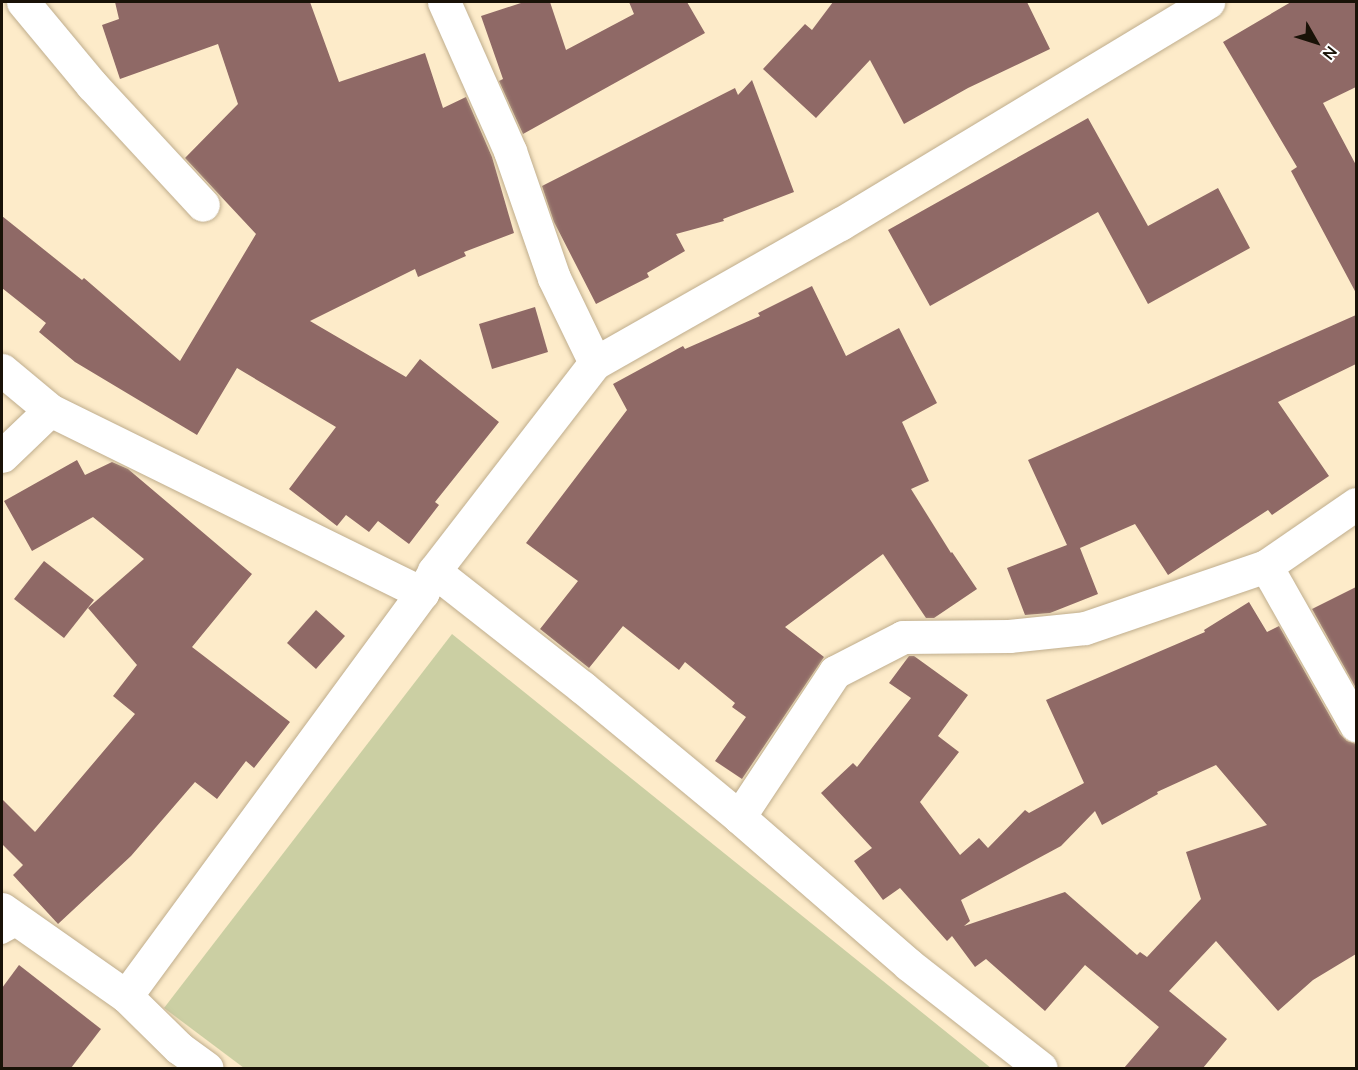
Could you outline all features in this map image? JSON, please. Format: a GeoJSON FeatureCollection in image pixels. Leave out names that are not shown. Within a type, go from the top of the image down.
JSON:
{"type":"FeatureCollection","features":[{"type":"Feature","properties":{"kind":"street"},"geometry":{"type":"LineString","coordinates":[[23,2],[92,85],[203,206]]}},
{"type":"Feature","properties":{"kind":"street"},"geometry":{"type":"LineString","coordinates":[[444,2],[510,151],[554,278],[595,363]]}},
{"type":"Feature","properties":{"kind":"street"},"geometry":{"type":"LineString","coordinates":[[126,996],[428,582],[595,363],[840,224],[1209,2]]}},
{"type":"Feature","properties":{"kind":"street"},"geometry":{"type":"LineString","coordinates":[[2,370],[50,410],[428,582],[541,654],[739,817],[909,965],[1041,1068]]}},
{"type":"Feature","properties":{"kind":"street"},"geometry":{"type":"LineString","coordinates":[[2,456],[50,410]]}},
{"type":"Feature","properties":{"kind":"street"},"geometry":{"type":"LineString","coordinates":[[739,817],[835,672],[903,637],[1009,636],[1085,628],[1266,566],[1356,504]]}},
{"type":"Feature","properties":{"kind":"street"},"geometry":{"type":"LineString","coordinates":[[1266,566],[1356,725]]}},
{"type":"Feature","properties":{"kind":"street"},"geometry":{"type":"LineString","coordinates":[[8,923],[126,996],[179,1048],[207,1068]]}},
{"type":"Feature","properties":{"kind":"green space"},"geometry":{"type":"Polygon","coordinates":[[[452,634],[991,1068],[244,1068],[164,1008],[452,634]]]}},
{"type":"Feature","properties":{"kind":"building"},"geometry":{"type":"Polygon","coordinates":[[[115,2],[310,2],[339,82],[425,53],[443,108],[466,97],[492,157],[514,233],[464,252],[466,256],[418,277],[415,269],[310,321],[406,377],[420,359],[499,422],[435,502],[439,505],[409,544],[378,521],[369,532],[346,515],[337,526],[289,489],[336,427],[237,368],[197,435],[75,362],[39,332],[46,323],[2,288],[2,216],[82,280],[84,278],[180,361],[256,234],[185,158],[238,104],[218,44],[120,79],[102,25],[119,19],[115,2]]]}},
{"type":"Feature","properties":{"kind":"building"},"geometry":{"type":"Polygon","coordinates":[[[524,2],[550,2],[566,50],[634,14],[629,2],[687,2],[705,33],[523,134],[499,81],[503,79],[481,16],[524,2]]]}},
{"type":"Feature","properties":{"kind":"building"},"geometry":{"type":"Polygon","coordinates":[[[833,2],[1027,2],[1050,49],[968,88],[904,124],[870,60],[816,118],[763,69],[805,24],[812,30],[833,2]]]}},
{"type":"Feature","properties":{"kind":"building"},"geometry":{"type":"Polygon","coordinates":[[[1291,2],[1356,2],[1356,87],[1323,103],[1356,165],[1356,293],[1291,171],[1297,167],[1223,42],[1291,2]]]}},
{"type":"Feature","properties":{"kind":"building"},"geometry":{"type":"Polygon","coordinates":[[[752,80],[794,192],[723,219],[724,221],[676,234],[685,251],[647,273],[649,277],[596,304],[554,222],[542,186],[735,88],[738,95],[752,80]]]}},
{"type":"Feature","properties":{"kind":"building"},"geometry":{"type":"Polygon","coordinates":[[[1088,118],[1148,226],[1218,188],[1250,248],[1148,304],[1098,212],[930,306],[888,230],[1088,118]]]}},
{"type":"Feature","properties":{"kind":"building"},"geometry":{"type":"Polygon","coordinates":[[[812,286],[846,356],[899,328],[937,403],[902,422],[929,481],[911,489],[951,553],[977,589],[934,618],[926,618],[883,554],[785,627],[824,657],[742,779],[715,761],[746,717],[732,707],[735,703],[685,662],[679,670],[623,626],[589,668],[540,629],[578,581],[526,543],[627,410],[613,384],[683,346],[685,349],[760,316],[758,313],[812,286]]]}},
{"type":"Feature","properties":{"kind":"building"},"geometry":{"type":"Polygon","coordinates":[[[535,307],[548,352],[492,369],[479,324],[535,307]]]}},
{"type":"Feature","properties":{"kind":"building"},"geometry":{"type":"Polygon","coordinates":[[[1356,315],[1356,364],[1278,402],[1329,476],[1272,515],[1268,510],[1168,575],[1135,524],[1080,548],[1098,594],[1050,613],[1025,615],[1007,568],[1067,545],[1028,460],[1356,315]]]}},
{"type":"Feature","properties":{"kind":"building"},"geometry":{"type":"Polygon","coordinates":[[[77,460],[85,475],[112,462],[128,469],[252,574],[192,647],[290,722],[254,768],[246,761],[217,799],[195,782],[131,856],[58,924],[13,875],[23,865],[2,844],[2,799],[35,832],[135,714],[113,696],[137,665],[88,608],[144,559],[93,517],[32,551],[4,501],[77,460]]]}},
{"type":"Feature","properties":{"kind":"building"},"geometry":{"type":"Polygon","coordinates":[[[44,561],[94,600],[64,638],[14,599],[44,561]]]}},
{"type":"Feature","properties":{"kind":"building"},"geometry":{"type":"Polygon","coordinates":[[[1356,587],[1356,688],[1312,609],[1356,587]]]}},
{"type":"Feature","properties":{"kind":"building"},"geometry":{"type":"Polygon","coordinates":[[[1249,602],[1267,632],[1279,626],[1340,734],[1347,741],[1356,744],[1356,954],[1313,980],[1278,1011],[1216,941],[1169,991],[1227,1039],[1203,1068],[1124,1068],[1159,1027],[1085,965],[1045,1011],[986,959],[975,967],[952,936],[947,941],[900,888],[883,900],[854,861],[872,848],[821,793],[853,763],[857,767],[911,698],[889,683],[909,656],[914,656],[968,695],[938,736],[959,752],[920,802],[960,855],[979,838],[988,848],[1025,810],[1029,813],[1084,783],[1046,700],[1205,632],[1204,630],[1249,602]],[[1216,765],[1157,792],[1158,794],[1102,825],[1095,811],[1061,846],[961,900],[970,921],[964,926],[1065,892],[1137,955],[1140,952],[1147,957],[1201,899],[1186,852],[1267,825],[1216,765]]]}},
{"type":"Feature","properties":{"kind":"building"},"geometry":{"type":"Polygon","coordinates":[[[316,610],[345,636],[316,669],[287,643],[316,610]]]}},
{"type":"Feature","properties":{"kind":"building"},"geometry":{"type":"Polygon","coordinates":[[[19,965],[101,1029],[71,1068],[2,1068],[2,988],[19,965]]]}}]}
